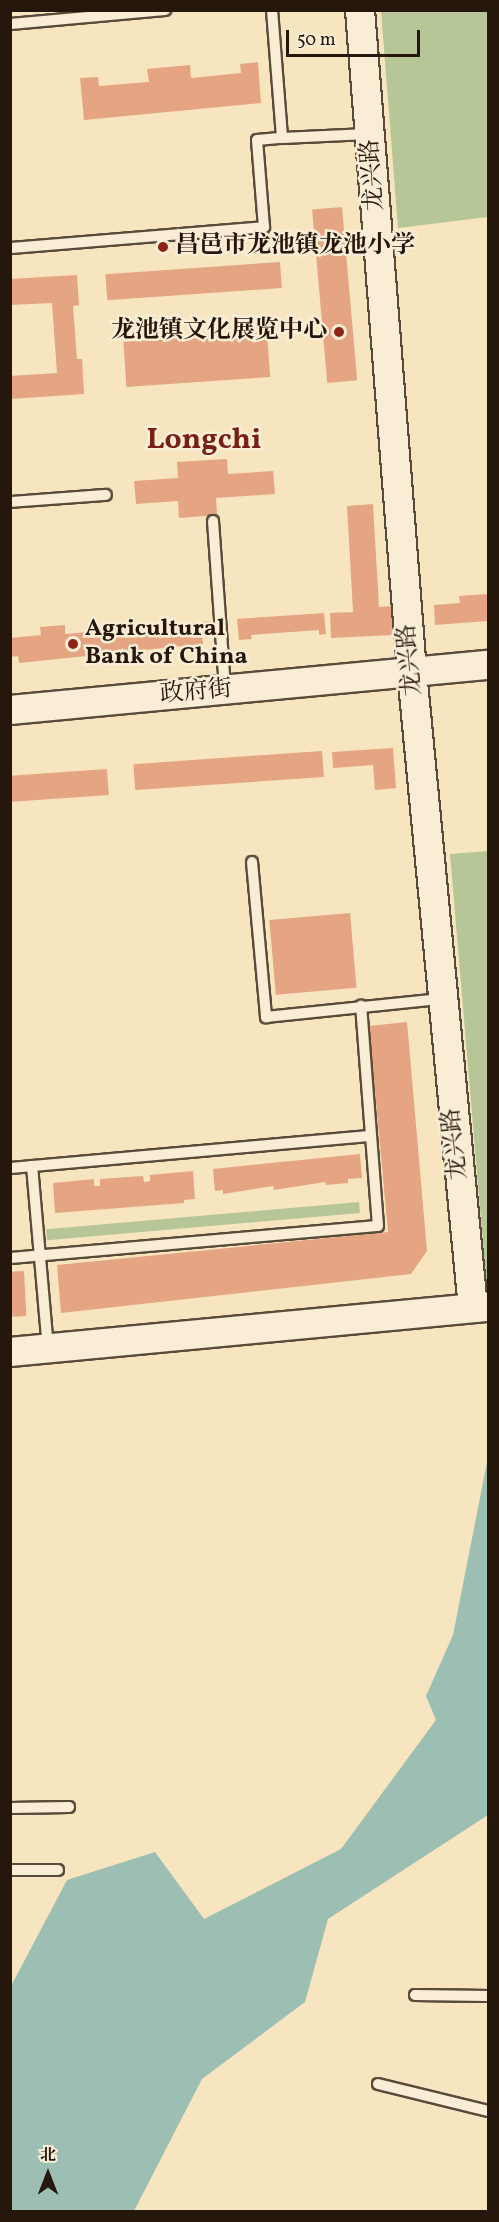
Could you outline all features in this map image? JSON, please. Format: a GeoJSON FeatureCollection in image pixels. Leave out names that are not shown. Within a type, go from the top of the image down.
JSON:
{"type":"FeatureCollection","features":[{"type":"Feature","properties":{"kind":"street","name":"龙兴路"},"geometry":{"type":"LineString","coordinates":[[360,10],[412,672],[441,999],[481,1308]]}},
{"type":"Feature","properties":{"kind":"street","name":"政府街"},"geometry":{"type":"LineString","coordinates":[[10,710],[489,665]]}},
{"type":"Feature","properties":{"kind":"street"},"geometry":{"type":"LineString","coordinates":[[10,1352],[481,1308]]}},
{"type":"Feature","properties":{"kind":"lane"},"geometry":{"type":"LineString","coordinates":[[10,24],[165,10]]}},
{"type":"Feature","properties":{"kind":"lane"},"geometry":{"type":"LineString","coordinates":[[272,10],[282,138]]}},
{"type":"Feature","properties":{"kind":"lane"},"geometry":{"type":"LineString","coordinates":[[10,248],[264,227],[257,140],[371,134]]}},
{"type":"Feature","properties":{"kind":"lane"},"geometry":{"type":"LineString","coordinates":[[10,502],[106,495]]}},
{"type":"Feature","properties":{"kind":"lane"},"geometry":{"type":"LineString","coordinates":[[213,521],[225,690]]}},
{"type":"Feature","properties":{"kind":"lane"},"geometry":{"type":"LineString","coordinates":[[252,862],[266,1017],[441,999]]}},
{"type":"Feature","properties":{"kind":"lane"},"geometry":{"type":"LineString","coordinates":[[10,1258],[378,1226],[361,1006]]}},
{"type":"Feature","properties":{"kind":"lane"},"geometry":{"type":"LineString","coordinates":[[10,1168],[370,1136]]}},
{"type":"Feature","properties":{"kind":"lane"},"geometry":{"type":"LineString","coordinates":[[32,1166],[48,1348]]}},
{"type":"Feature","properties":{"kind":"lane"},"geometry":{"type":"LineString","coordinates":[[10,1808],[69,1807]]}},
{"type":"Feature","properties":{"kind":"lane"},"geometry":{"type":"LineString","coordinates":[[10,1870],[58,1870]]}},
{"type":"Feature","properties":{"kind":"lane"},"geometry":{"type":"LineString","coordinates":[[415,1995],[489,1996]]}},
{"type":"Feature","properties":{"kind":"lane"},"geometry":{"type":"LineString","coordinates":[[378,2084],[489,2110]]}},
{"type":"Feature","properties":{"kind":"green space"},"geometry":{"type":"Polygon","coordinates":[[[381,11],[488,11],[488,217],[398,228],[381,11]]]}},
{"type":"Feature","properties":{"kind":"green space"},"geometry":{"type":"Polygon","coordinates":[[[488,851],[488,1289],[487,1290],[450,854],[488,851]]]}},
{"type":"Feature","properties":{"kind":"green space"},"geometry":{"type":"Polygon","coordinates":[[[359,1202],[360,1213],[47,1240],[46,1229],[359,1202]]]}},
{"type":"Feature","properties":{"kind":"water"},"geometry":{"type":"Polygon","coordinates":[[[488,1457],[488,1815],[328,1919],[305,2002],[202,2079],[134,2211],[11,2211],[11,1986],[67,1880],[155,1852],[204,1919],[341,1849],[436,1720],[426,1696],[453,1635],[488,1457]]]}},
{"type":"Feature","properties":{"kind":"building"},"geometry":{"type":"Polygon","coordinates":[[[258,62],[261,103],[84,120],[80,78],[98,77],[99,86],[149,82],[147,69],[190,65],[191,78],[241,73],[240,64],[258,62]]]}},
{"type":"Feature","properties":{"kind":"building","name":"龙池镇文化展览中心"},"geometry":{"type":"Polygon","coordinates":[[[342,207],[357,380],[327,383],[312,210],[342,207]]]}},
{"type":"Feature","properties":{"kind":"building"},"geometry":{"type":"Polygon","coordinates":[[[280,262],[282,288],[107,300],[105,274],[280,262]]]}},
{"type":"Feature","properties":{"kind":"building"},"geometry":{"type":"Polygon","coordinates":[[[77,275],[79,305],[73,306],[77,359],[82,359],[84,394],[10,399],[10,376],[57,373],[52,303],[10,305],[10,279],[77,275]]]}},
{"type":"Feature","properties":{"kind":"building"},"geometry":{"type":"Polygon","coordinates":[[[267,332],[270,377],[126,387],[123,342],[267,332]]]}},
{"type":"Feature","properties":{"kind":"building"},"geometry":{"type":"Polygon","coordinates":[[[227,459],[228,474],[273,471],[275,494],[216,498],[217,515],[179,518],[178,501],[136,504],[134,481],[178,478],[177,462],[227,459]]]}},
{"type":"Feature","properties":{"kind":"building"},"geometry":{"type":"Polygon","coordinates":[[[373,504],[379,607],[392,606],[393,635],[331,638],[330,613],[353,612],[347,506],[373,504]]]}},
{"type":"Feature","properties":{"kind":"building"},"geometry":{"type":"Polygon","coordinates":[[[488,594],[488,621],[435,625],[434,605],[460,603],[459,596],[488,594]]]}},
{"type":"Feature","properties":{"kind":"building"},"geometry":{"type":"Polygon","coordinates":[[[324,613],[326,634],[319,635],[319,630],[251,635],[252,639],[239,640],[237,619],[324,613]]]}},
{"type":"Feature","properties":{"kind":"building"},"geometry":{"type":"Polygon","coordinates":[[[210,621],[211,635],[202,635],[203,644],[19,663],[18,656],[10,657],[10,638],[41,635],[40,627],[65,625],[65,634],[210,621]]]}},
{"type":"Feature","properties":{"kind":"building"},"geometry":{"type":"Polygon","coordinates":[[[393,748],[396,788],[375,790],[373,765],[333,768],[332,752],[393,748]]]}},
{"type":"Feature","properties":{"kind":"building"},"geometry":{"type":"Polygon","coordinates":[[[322,751],[324,777],[135,790],[133,764],[322,751]]]}},
{"type":"Feature","properties":{"kind":"building"},"geometry":{"type":"Polygon","coordinates":[[[107,769],[109,795],[12,802],[10,776],[107,769]]]}},
{"type":"Feature","properties":{"kind":"building"},"geometry":{"type":"Polygon","coordinates":[[[350,913],[357,988],[276,995],[269,920],[350,913]]]}},
{"type":"Feature","properties":{"kind":"building"},"geometry":{"type":"Polygon","coordinates":[[[407,1022],[427,1251],[411,1274],[61,1313],[57,1265],[388,1232],[369,1026],[407,1022]]]}},
{"type":"Feature","properties":{"kind":"building"},"geometry":{"type":"Polygon","coordinates":[[[360,1154],[362,1178],[348,1179],[348,1183],[326,1185],[325,1182],[274,1190],[273,1186],[223,1194],[223,1190],[215,1191],[213,1169],[360,1154]]]}},
{"type":"Feature","properties":{"kind":"building"},"geometry":{"type":"Polygon","coordinates":[[[193,1171],[195,1199],[184,1200],[184,1203],[55,1213],[53,1183],[94,1179],[94,1186],[100,1186],[100,1179],[143,1176],[144,1182],[150,1181],[150,1175],[193,1171]]]}},
{"type":"Feature","properties":{"kind":"building"},"geometry":{"type":"Polygon","coordinates":[[[24,1271],[26,1316],[12,1317],[10,1272],[24,1271]]]}},
{"type":"Feature","properties":{"kind":"place","name":"昌邑市龙池镇龙池小学"},"geometry":{"type":"Point","coordinates":[163,247]}},
{"type":"Feature","properties":{"kind":"place","name":"龙池镇文化展览中心"},"geometry":{"type":"Point","coordinates":[339,332]}},
{"type":"Feature","properties":{"kind":"place","name":"Agricultural Bank of China"},"geometry":{"type":"Point","coordinates":[73,644]}},
{"type":"Feature","properties":{"kind":"district","name":"Longchi"},"geometry":{"type":"Point","coordinates":[204,440]}}]}
